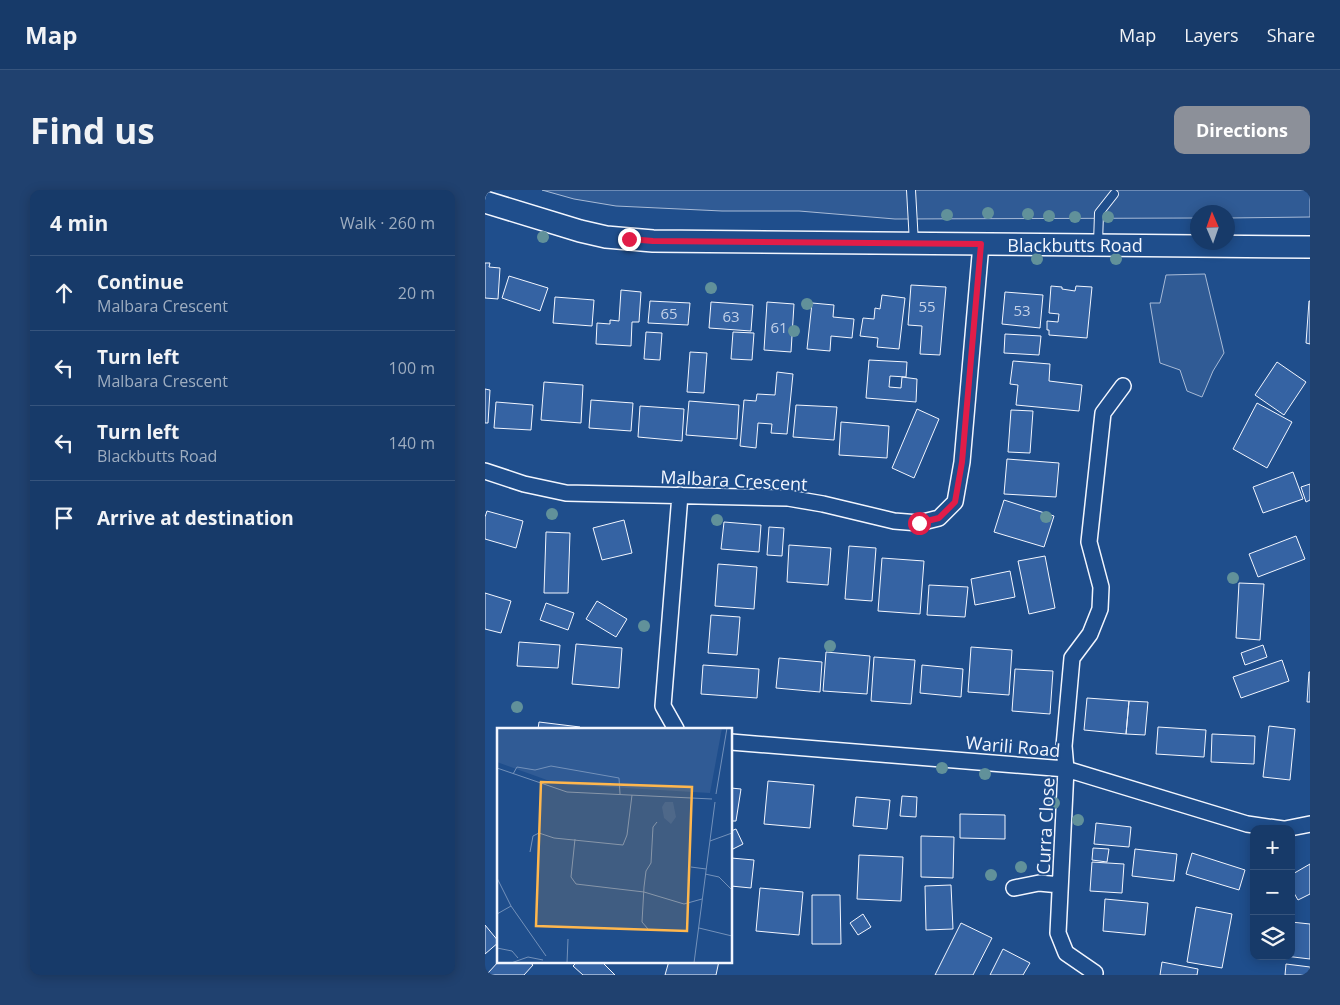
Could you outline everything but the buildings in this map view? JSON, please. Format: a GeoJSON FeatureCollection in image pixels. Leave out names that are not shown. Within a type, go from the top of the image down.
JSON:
{"type":"FeatureCollection","features":[{"type":"Feature","properties":{"kind":"street","name":"Blackbutts Road"},"geometry":{"type":"LineString","coordinates":[[485,202],[580,232],[653,241],[1310,247]]}},
{"type":"Feature","properties":{"kind":"street","name":"Malbara Crescent"},"geometry":{"type":"LineString","coordinates":[[485,471],[524,484],[566,494],[788,498],[823,504],[894,521],[919,523],[939,518],[955,502],[962,462],[981,244]]}},
{"type":"Feature","properties":{"kind":"street","name":"Curra Close"},"geometry":{"type":"LineString","coordinates":[[1095,973],[1066,953],[1058,933],[1067,770],[1064,746],[1072,658],[1090,634],[1100,609],[1101,587],[1089,542],[1103,413],[1123,386]]}},
{"type":"Feature","properties":{"kind":"street"},"geometry":{"type":"LineString","coordinates":[[676,728],[663,706],[680,495]]}},
{"type":"Feature","properties":{"kind":"street","name":"Warili Road"},"geometry":{"type":"LineString","coordinates":[[733,742],[1067,770],[1254,825]]}},
{"type":"Feature","properties":{"kind":"street","name":"Warili Road"},"geometry":{"type":"LineString","coordinates":[[1295,827],[1310,824]]}},
{"type":"Feature","properties":{"kind":"street","name":"Curra Close"},"geometry":{"type":"LineString","coordinates":[[1014,888],[1039,883],[1060,884]]}},
{"type":"Feature","properties":{"kind":"lane"},"geometry":{"type":"LineString","coordinates":[[911,190],[914,244]]}},
{"type":"Feature","properties":{"kind":"lane"},"geometry":{"type":"LineString","coordinates":[[1098,245],[1099,213],[1114,194]]}},
{"type":"Feature","properties":{"kind":"shaded area"},"geometry":{"type":"Polygon","coordinates":[[[542,190],[1310,190],[1310,217],[1235,218],[1235,205],[1190,205],[1190,218],[895,219],[799,211],[722,211],[616,206],[574,199],[542,190]]]}},
{"type":"Feature","properties":{"kind":"shaded area"},"geometry":{"type":"Polygon","coordinates":[[[1205,274],[1224,353],[1213,371],[1202,397],[1187,391],[1180,370],[1160,363],[1150,303],[1160,303],[1166,275],[1205,274]]]}},
{"type":"Feature","properties":{"kind":"route"},"geometry":{"type":"LineString","coordinates":[[629,239],[653,241],[981,244],[962,462],[955,502],[939,518],[919,523]]}}]}
